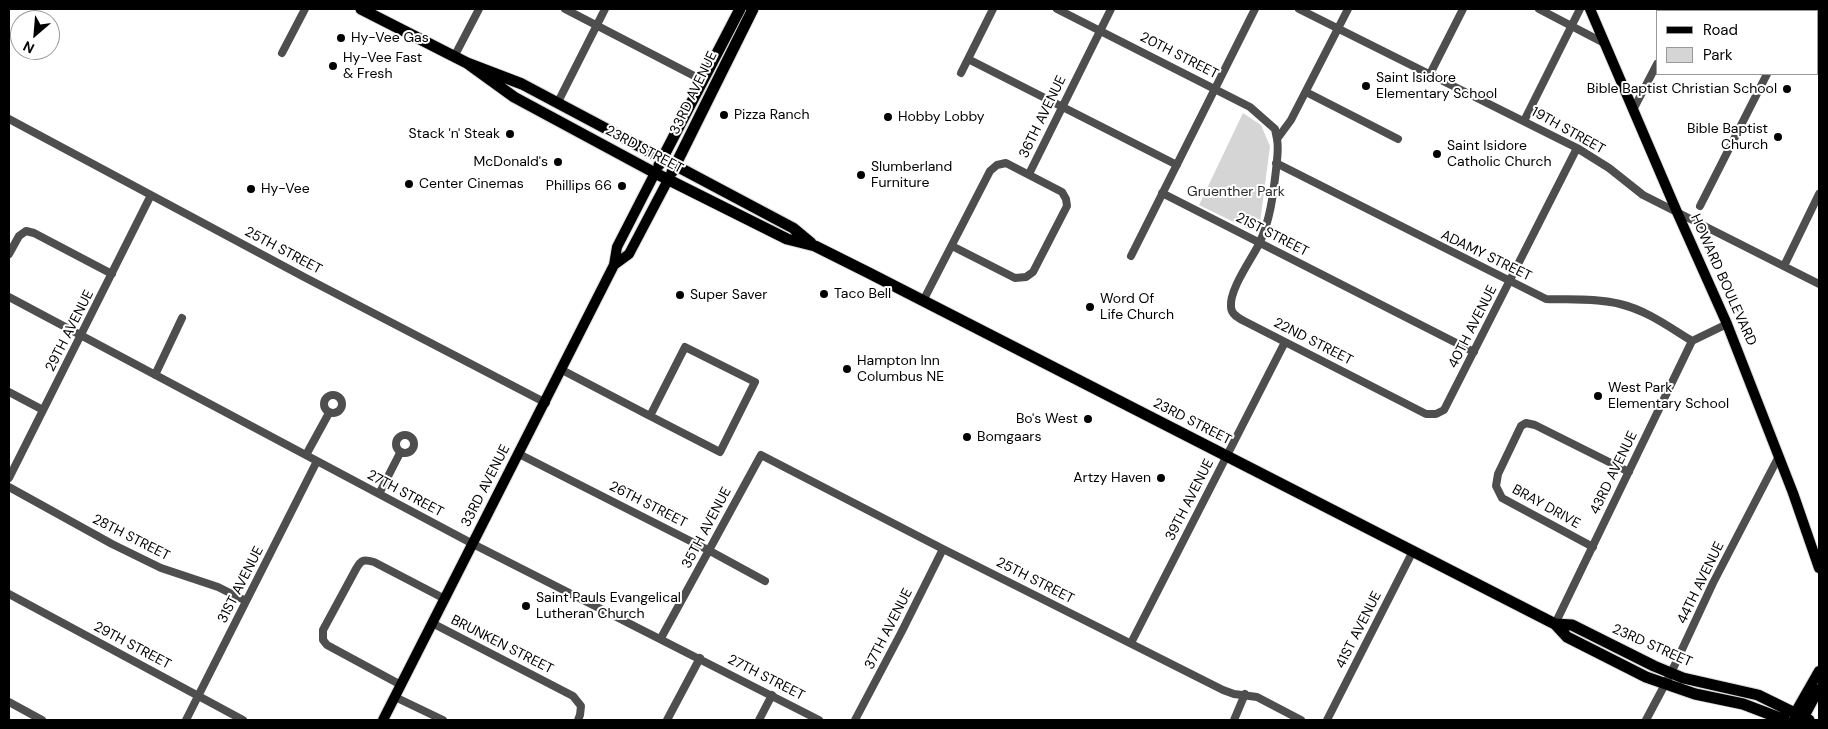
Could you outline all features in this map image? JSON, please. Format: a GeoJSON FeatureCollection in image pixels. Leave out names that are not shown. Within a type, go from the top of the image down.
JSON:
{"type":"FeatureCollection","features":[{"type":"Feature","properties":{"kind":"highway","name":"23RD STREET"},"geometry":{"type":"LineString","coordinates":[[362,9],[454,57],[522,84],[558,102],[793,228],[815,246],[1413,550],[1555,624],[1567,637],[1646,677],[1695,694],[1743,704],[1785,720]]}},
{"type":"Feature","properties":{"kind":"highway","name":"33RD AVENUE"},"geometry":{"type":"LineString","coordinates":[[655,173],[740,9]]}},
{"type":"Feature","properties":{"kind":"highway","name":"33RD AVENUE"},"geometry":{"type":"LineString","coordinates":[[668,180],[752,9]]}},
{"type":"Feature","properties":{"kind":"highway","name":"23RD STREET"},"geometry":{"type":"LineString","coordinates":[[467,63],[514,97],[668,180],[787,239],[815,246]]}},
{"type":"Feature","properties":{"kind":"highway","name":"23RD STREET"},"geometry":{"type":"LineString","coordinates":[[1555,624],[1572,625],[1671,673],[1758,695],[1801,718]]}},
{"type":"Feature","properties":{"kind":"main road","name":"HOWARD BOULEVARD"},"geometry":{"type":"LineString","coordinates":[[1590,9],[1727,324],[1779,456],[1819,568]]}},
{"type":"Feature","properties":{"kind":"main road","name":"33RD AVENUE"},"geometry":{"type":"LineString","coordinates":[[384,720],[614,266],[617,247],[655,173]]}},
{"type":"Feature","properties":{"kind":"main road","name":"33RD AVENUE"},"geometry":{"type":"LineString","coordinates":[[614,266],[629,254],[668,180]]}},
{"type":"Feature","properties":{"kind":"main road"},"geometry":{"type":"LineString","coordinates":[[1801,718],[1819,671]]}},
{"type":"Feature","properties":{"kind":"main road"},"geometry":{"type":"LineString","coordinates":[[1801,718],[1819,689]]}},
{"type":"Feature","properties":{"kind":"street"},"geometry":{"type":"LineString","coordinates":[[282,53],[305,9]]}},
{"type":"Feature","properties":{"kind":"street"},"geometry":{"type":"LineString","coordinates":[[454,57],[479,9]]}},
{"type":"Feature","properties":{"kind":"street"},"geometry":{"type":"LineString","coordinates":[[565,9],[702,80]]}},
{"type":"Feature","properties":{"kind":"street"},"geometry":{"type":"LineString","coordinates":[[558,102],[605,9]]}},
{"type":"Feature","properties":{"kind":"street"},"geometry":{"type":"LineString","coordinates":[[961,73],[993,9]]}},
{"type":"Feature","properties":{"kind":"street","name":"20TH STREET"},"geometry":{"type":"LineString","coordinates":[[1057,9],[1250,107],[1275,129],[1277,139]]}},
{"type":"Feature","properties":{"kind":"street","name":"36TH AVENUE"},"geometry":{"type":"LineString","coordinates":[[923,301],[990,171],[997,165],[1006,163],[1028,174],[1111,9]]}},
{"type":"Feature","properties":{"kind":"street"},"geometry":{"type":"LineString","coordinates":[[1130,256],[1255,9]]}},
{"type":"Feature","properties":{"kind":"street","name":"19TH STREET"},"geometry":{"type":"LineString","coordinates":[[1299,9],[1339,27],[1577,148],[1609,168],[1643,195],[1819,284]]}},
{"type":"Feature","properties":{"kind":"street"},"geometry":{"type":"LineString","coordinates":[[1277,139],[1291,120],[1348,9]]}},
{"type":"Feature","properties":{"kind":"street"},"geometry":{"type":"LineString","coordinates":[[1430,74],[1462,9]]}},
{"type":"Feature","properties":{"kind":"street"},"geometry":{"type":"LineString","coordinates":[[1540,9],[1604,43]]}},
{"type":"Feature","properties":{"kind":"street"},"geometry":{"type":"LineString","coordinates":[[1524,121],[1580,9]]}},
{"type":"Feature","properties":{"kind":"street"},"geometry":{"type":"LineString","coordinates":[[968,58],[1177,164]]}},
{"type":"Feature","properties":{"kind":"street"},"geometry":{"type":"LineString","coordinates":[[1633,110],[1656,66]]}},
{"type":"Feature","properties":{"kind":"street"},"geometry":{"type":"LineString","coordinates":[[1700,206],[1766,75]]}},
{"type":"Feature","properties":{"kind":"street"},"geometry":{"type":"LineString","coordinates":[[1306,92],[1398,139]]}},
{"type":"Feature","properties":{"kind":"street","name":"25TH STREET"},"geometry":{"type":"LineString","coordinates":[[9,119],[546,403]]}},
{"type":"Feature","properties":{"kind":"street","name":"22ND STREET"},"geometry":{"type":"LineString","coordinates":[[1277,139],[1278,147],[1268,221],[1234,292],[1230,309],[1234,315],[1284,342],[1417,409]]}},
{"type":"Feature","properties":{"kind":"street","name":"40TH AVENUE"},"geometry":{"type":"LineString","coordinates":[[1417,409],[1430,415],[1444,410],[1577,148]]}},
{"type":"Feature","properties":{"kind":"street","name":"ADAMY STREET"},"geometry":{"type":"LineString","coordinates":[[1276,163],[1546,299],[1585,300],[1620,304],[1650,315],[1692,341]]}},
{"type":"Feature","properties":{"kind":"street"},"geometry":{"type":"LineString","coordinates":[[952,246],[1015,278],[1026,277],[1034,272],[1067,206],[1062,192],[1028,174]]}},
{"type":"Feature","properties":{"kind":"street","name":"21ST STREET"},"geometry":{"type":"LineString","coordinates":[[1162,193],[1474,352]]}},
{"type":"Feature","properties":{"kind":"street"},"geometry":{"type":"LineString","coordinates":[[1784,266],[1819,194]]}},
{"type":"Feature","properties":{"kind":"street","name":"29TH AVENUE"},"geometry":{"type":"LineString","coordinates":[[9,478],[152,195]]}},
{"type":"Feature","properties":{"kind":"street"},"geometry":{"type":"LineString","coordinates":[[9,254],[19,236],[26,231],[34,233],[112,274]]}},
{"type":"Feature","properties":{"kind":"street","name":"27TH STREET"},"geometry":{"type":"LineString","coordinates":[[9,297],[473,544],[819,720]]}},
{"type":"Feature","properties":{"kind":"street"},"geometry":{"type":"LineString","coordinates":[[154,375],[182,318]]}},
{"type":"Feature","properties":{"kind":"street"},"geometry":{"type":"LineString","coordinates":[[1692,341],[1727,324]]}},
{"type":"Feature","properties":{"kind":"street","name":"43RD AVENUE"},"geometry":{"type":"LineString","coordinates":[[1555,624],[1692,341]]}},
{"type":"Feature","properties":{"kind":"street","name":"39TH AVENUE"},"geometry":{"type":"LineString","coordinates":[[1131,644],[1284,342]]}},
{"type":"Feature","properties":{"kind":"street"},"geometry":{"type":"LineString","coordinates":[[562,370],[650,416],[720,452],[755,382],[685,347],[650,416]]}},
{"type":"Feature","properties":{"kind":"street"},"geometry":{"type":"LineString","coordinates":[[9,392],[43,410]]}},
{"type":"Feature","properties":{"kind":"street"},"geometry":{"type":"LineString","coordinates":[[306,455],[329,413]]}},
{"type":"Feature","properties":{"kind":"street","name":"BRAY DRIVE"},"geometry":{"type":"LineString","coordinates":[[1593,547],[1502,498],[1496,486],[1498,474],[1521,426],[1526,423],[1535,425],[1629,472]]}},
{"type":"Feature","properties":{"kind":"street"},"geometry":{"type":"LineString","coordinates":[[379,494],[400,453]]}},
{"type":"Feature","properties":{"kind":"street","name":"26TH STREET"},"geometry":{"type":"LineString","coordinates":[[519,454],[765,581]]}},
{"type":"Feature","properties":{"kind":"street","name":"25TH STREET"},"geometry":{"type":"LineString","coordinates":[[761,455],[1223,690],[1234,694],[1256,697],[1301,720]]}},
{"type":"Feature","properties":{"kind":"street","name":"35TH AVENUE"},"geometry":{"type":"LineString","coordinates":[[661,638],[761,455]]}},
{"type":"Feature","properties":{"kind":"street","name":"44TH AVENUE"},"geometry":{"type":"LineString","coordinates":[[1646,720],[1779,456]]}},
{"type":"Feature","properties":{"kind":"street","name":"31ST AVENUE"},"geometry":{"type":"LineString","coordinates":[[186,720],[318,461]]}},
{"type":"Feature","properties":{"kind":"street","name":"28TH STREET"},"geometry":{"type":"LineString","coordinates":[[9,487],[112,544],[161,568],[218,587],[246,602]]}},
{"type":"Feature","properties":{"kind":"street","name":"37TH AVENUE"},"geometry":{"type":"LineString","coordinates":[[855,720],[943,549]]}},
{"type":"Feature","properties":{"kind":"street","name":"41ST AVENUE"},"geometry":{"type":"LineString","coordinates":[[1326,720],[1413,550]]}},
{"type":"Feature","properties":{"kind":"street"},"geometry":{"type":"LineString","coordinates":[[401,685],[327,645],[323,640],[324,630],[361,561],[374,562],[445,599]]}},
{"type":"Feature","properties":{"kind":"street","name":"29TH STREET"},"geometry":{"type":"LineString","coordinates":[[9,594],[243,720]]}},
{"type":"Feature","properties":{"kind":"street","name":"BRUNKEN STREET"},"geometry":{"type":"LineString","coordinates":[[432,623],[573,696],[581,706],[578,720]]}},
{"type":"Feature","properties":{"kind":"street"},"geometry":{"type":"LineString","coordinates":[[667,720],[700,658]]}},
{"type":"Feature","properties":{"kind":"street"},"geometry":{"type":"LineString","coordinates":[[1234,720],[1245,694]]}},
{"type":"Feature","properties":{"kind":"street"},"geometry":{"type":"LineString","coordinates":[[759,720],[772,695]]}},
{"type":"Feature","properties":{"kind":"street"},"geometry":{"type":"LineString","coordinates":[[395,697],[443,720]]}},
{"type":"Feature","properties":{"kind":"street"},"geometry":{"type":"LineString","coordinates":[[9,702],[42,720]]}},
{"type":"Feature","properties":{"kind":"green space","name":"Gruenther Park"},"geometry":{"type":"Polygon","coordinates":[[[1243,113],[1261,125],[1270,146],[1260,223],[1250,230],[1199,205],[1243,113]]]}},
{"type":"Feature","properties":{"kind":"place","name":"Hy-Vee Gas"},"geometry":{"type":"Point","coordinates":[341,38]}},
{"type":"Feature","properties":{"kind":"place","name":"Hy-Vee Fast & Fresh"},"geometry":{"type":"Point","coordinates":[333,66]}},
{"type":"Feature","properties":{"kind":"place","name":"Saint Isidore Elementary School"},"geometry":{"type":"Point","coordinates":[1366,86]}},
{"type":"Feature","properties":{"kind":"place","name":"Bible Baptist Christian School"},"geometry":{"type":"Point","coordinates":[1787,89]}},
{"type":"Feature","properties":{"kind":"place","name":"Pizza Ranch"},"geometry":{"type":"Point","coordinates":[724,115]}},
{"type":"Feature","properties":{"kind":"place","name":"Hobby Lobby"},"geometry":{"type":"Point","coordinates":[888,117]}},
{"type":"Feature","properties":{"kind":"place","name":"Stack 'n' Steak"},"geometry":{"type":"Point","coordinates":[510,134]}},
{"type":"Feature","properties":{"kind":"place","name":"Bible Baptist Church"},"geometry":{"type":"Point","coordinates":[1778,137]}},
{"type":"Feature","properties":{"kind":"place","name":"Saint Isidore Catholic Church"},"geometry":{"type":"Point","coordinates":[1437,154]}},
{"type":"Feature","properties":{"kind":"place","name":"McDonald's"},"geometry":{"type":"Point","coordinates":[558,162]}},
{"type":"Feature","properties":{"kind":"place","name":"Slumberland Furniture"},"geometry":{"type":"Point","coordinates":[861,175]}},
{"type":"Feature","properties":{"kind":"place","name":"Center Cinemas"},"geometry":{"type":"Point","coordinates":[409,184]}},
{"type":"Feature","properties":{"kind":"place","name":"Phillips 66"},"geometry":{"type":"Point","coordinates":[622,186]}},
{"type":"Feature","properties":{"kind":"place","name":"Hy-Vee"},"geometry":{"type":"Point","coordinates":[251,189]}},
{"type":"Feature","properties":{"kind":"place","name":"Taco Bell"},"geometry":{"type":"Point","coordinates":[824,294]}},
{"type":"Feature","properties":{"kind":"place","name":"Super Saver"},"geometry":{"type":"Point","coordinates":[680,295]}},
{"type":"Feature","properties":{"kind":"place","name":"Word Of Life Church"},"geometry":{"type":"Point","coordinates":[1090,307]}},
{"type":"Feature","properties":{"kind":"place","name":"Hampton Inn Columbus NE"},"geometry":{"type":"Point","coordinates":[847,369]}},
{"type":"Feature","properties":{"kind":"place","name":"West Park Elementary School"},"geometry":{"type":"Point","coordinates":[1598,396]}},
{"type":"Feature","properties":{"kind":"place","name":"Bo's West"},"geometry":{"type":"Point","coordinates":[1088,419]}},
{"type":"Feature","properties":{"kind":"place","name":"Bomgaars"},"geometry":{"type":"Point","coordinates":[967,437]}},
{"type":"Feature","properties":{"kind":"place","name":"Artzy Haven"},"geometry":{"type":"Point","coordinates":[1161,478]}},
{"type":"Feature","properties":{"kind":"place","name":"Saint Pauls Evangelical Lutheran Church"},"geometry":{"type":"Point","coordinates":[526,606]}}]}
